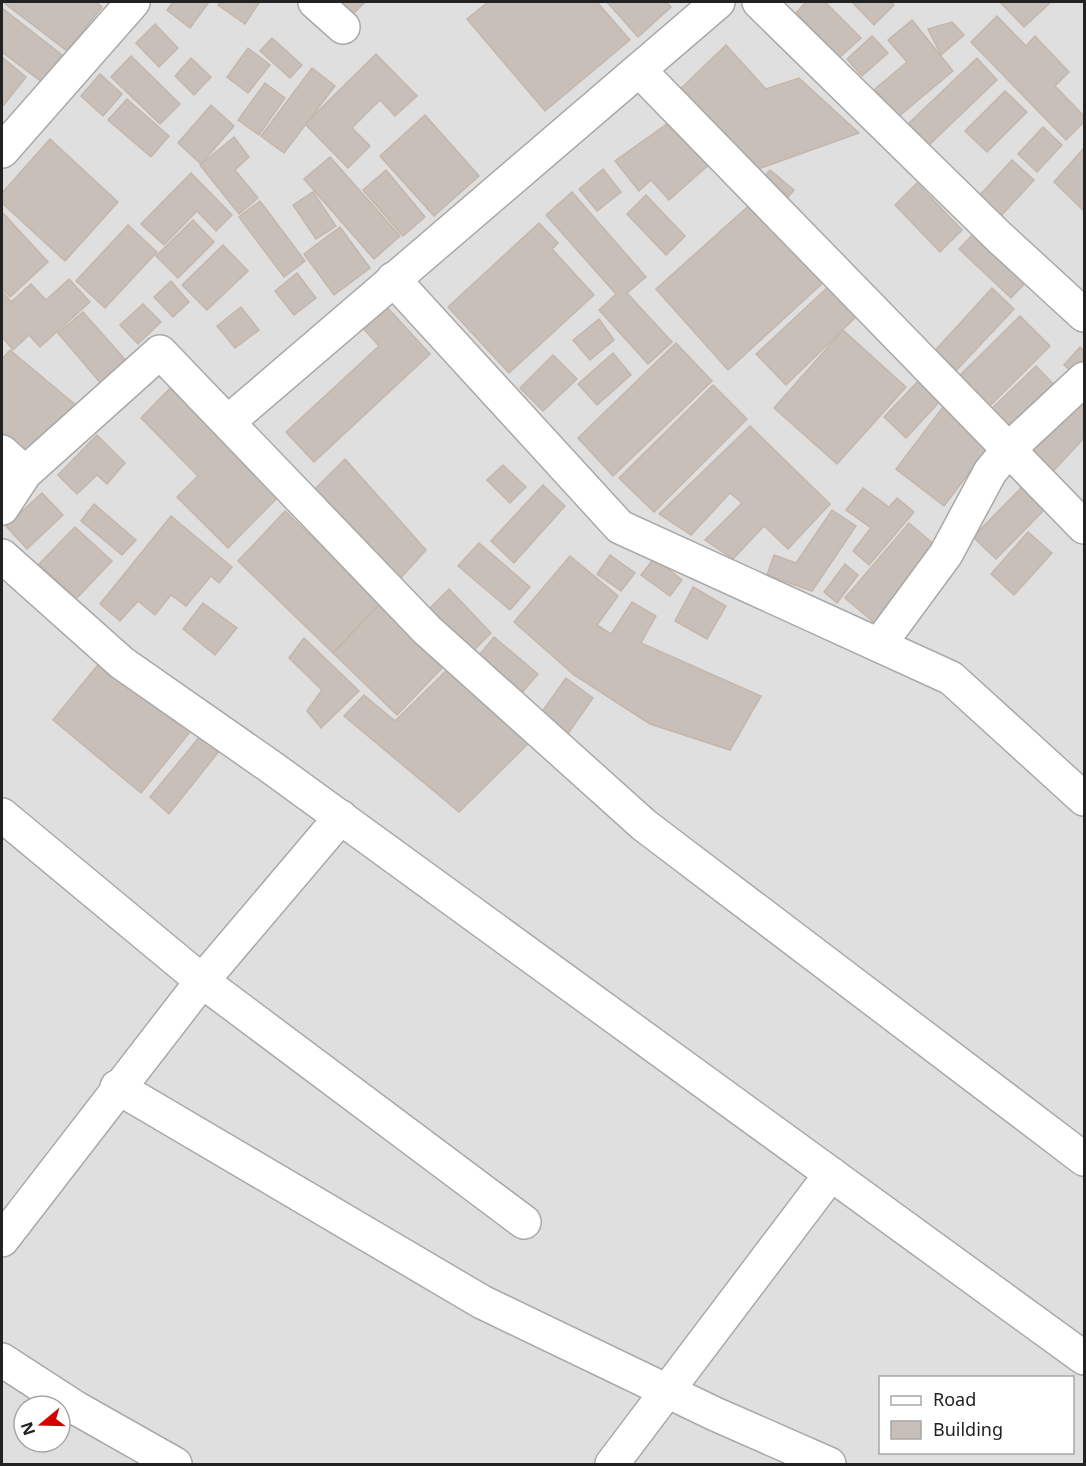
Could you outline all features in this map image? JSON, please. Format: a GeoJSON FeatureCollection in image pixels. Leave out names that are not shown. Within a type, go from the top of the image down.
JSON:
{"type":"FeatureCollection","features":[{"type":"Feature","properties":{"kind":"street"},"geometry":{"type":"LineString","coordinates":[[2,151],[133,2]]}},
{"type":"Feature","properties":{"kind":"street"},"geometry":{"type":"LineString","coordinates":[[315,2],[343,27]]}},
{"type":"Feature","properties":{"kind":"street"},"geometry":{"type":"LineString","coordinates":[[228,422],[718,2]]}},
{"type":"Feature","properties":{"kind":"street"},"geometry":{"type":"LineString","coordinates":[[759,2],[991,228],[1084,315]]}},
{"type":"Feature","properties":{"kind":"street"},"geometry":{"type":"LineString","coordinates":[[639,70],[1084,527]]}},
{"type":"Feature","properties":{"kind":"street"},"geometry":{"type":"LineString","coordinates":[[393,279],[620,526],[951,678],[1084,800]]}},
{"type":"Feature","properties":{"kind":"street"},"geometry":{"type":"LineString","coordinates":[[2,508],[13,463],[160,352],[427,630],[644,825],[1084,1159]]}},
{"type":"Feature","properties":{"kind":"street"},"geometry":{"type":"LineString","coordinates":[[879,645],[946,554],[990,472],[1009,449],[1084,379]]}},
{"type":"Feature","properties":{"kind":"street"},"geometry":{"type":"LineString","coordinates":[[2,556],[122,663],[341,817],[1084,1358]]}},
{"type":"Feature","properties":{"kind":"street"},"geometry":{"type":"LineString","coordinates":[[2,815],[202,981],[524,1222]]}},
{"type":"Feature","properties":{"kind":"street"},"geometry":{"type":"LineString","coordinates":[[2,1240],[117,1087],[202,981],[341,817]]}},
{"type":"Feature","properties":{"kind":"street"},"geometry":{"type":"LineString","coordinates":[[117,1087],[482,1302],[667,1391],[829,1464]]}},
{"type":"Feature","properties":{"kind":"street"},"geometry":{"type":"LineString","coordinates":[[612,1464],[831,1174]]}},
{"type":"Feature","properties":{"kind":"street"},"geometry":{"type":"LineString","coordinates":[[2,1360],[76,1408],[175,1464]]}},
{"type":"Feature","properties":{"kind":"shaded area"},"geometry":{"type":"Polygon","coordinates":[[[2,2],[1084,2],[1084,1464],[2,1464],[2,2]]]}},
{"type":"Feature","properties":{"kind":"building"},"geometry":{"type":"Polygon","coordinates":[[[3,2],[96,2],[102,7],[67,51],[3,2]]]}},
{"type":"Feature","properties":{"kind":"building"},"geometry":{"type":"Polygon","coordinates":[[[173,2],[209,2],[190,28],[167,10],[173,2]]]}},
{"type":"Feature","properties":{"kind":"building"},"geometry":{"type":"Polygon","coordinates":[[[220,2],[259,3],[245,24],[218,5],[220,2]]]}},
{"type":"Feature","properties":{"kind":"building"},"geometry":{"type":"Polygon","coordinates":[[[333,2],[365,2],[350,17],[333,2]]]}},
{"type":"Feature","properties":{"kind":"building"},"geometry":{"type":"Polygon","coordinates":[[[488,2],[597,2],[630,40],[545,111],[467,19],[488,2]]]}},
{"type":"Feature","properties":{"kind":"building"},"geometry":{"type":"Polygon","coordinates":[[[607,2],[666,2],[671,7],[638,37],[607,2]]]}},
{"type":"Feature","properties":{"kind":"building"},"geometry":{"type":"Polygon","coordinates":[[[806,2],[825,2],[861,38],[840,57],[796,13],[806,2]]]}},
{"type":"Feature","properties":{"kind":"building"},"geometry":{"type":"Polygon","coordinates":[[[852,2],[891,2],[894,5],[874,25],[852,2]]]}},
{"type":"Feature","properties":{"kind":"building"},"geometry":{"type":"Polygon","coordinates":[[[1000,2],[1051,2],[1024,27],[1000,2]]]}},
{"type":"Feature","properties":{"kind":"building"},"geometry":{"type":"Polygon","coordinates":[[[2,8],[62,55],[42,82],[2,52],[2,8]]]}},
{"type":"Feature","properties":{"kind":"building"},"geometry":{"type":"Polygon","coordinates":[[[997,16],[1026,46],[1035,36],[1069,72],[1055,86],[1084,116],[1084,122],[1066,140],[971,42],[997,16]]]}},
{"type":"Feature","properties":{"kind":"building"},"geometry":{"type":"Polygon","coordinates":[[[912,20],[953,71],[898,117],[875,89],[907,62],[888,40],[912,20]]]}},
{"type":"Feature","properties":{"kind":"building"},"geometry":{"type":"Polygon","coordinates":[[[952,22],[964,35],[941,55],[928,29],[952,22]]]}},
{"type":"Feature","properties":{"kind":"building"},"geometry":{"type":"Polygon","coordinates":[[[155,24],[178,48],[159,67],[136,43],[155,24]]]}},
{"type":"Feature","properties":{"kind":"building"},"geometry":{"type":"Polygon","coordinates":[[[872,36],[888,53],[862,76],[847,59],[872,36]]]}},
{"type":"Feature","properties":{"kind":"building"},"geometry":{"type":"Polygon","coordinates":[[[272,38],[302,65],[290,78],[260,51],[272,38]]]}},
{"type":"Feature","properties":{"kind":"building"},"geometry":{"type":"Polygon","coordinates":[[[726,45],[766,89],[799,78],[859,133],[747,173],[673,96],[726,45]]]}},
{"type":"Feature","properties":{"kind":"building"},"geometry":{"type":"Polygon","coordinates":[[[248,48],[270,65],[248,93],[227,77],[248,48]]]}},
{"type":"Feature","properties":{"kind":"building"},"geometry":{"type":"Polygon","coordinates":[[[376,54],[417,96],[395,116],[380,100],[352,128],[370,146],[348,168],[305,124],[376,54]]]}},
{"type":"Feature","properties":{"kind":"building"},"geometry":{"type":"Polygon","coordinates":[[[131,56],[180,104],[160,124],[111,77],[131,56]]]}},
{"type":"Feature","properties":{"kind":"building"},"geometry":{"type":"Polygon","coordinates":[[[2,57],[26,77],[2,107],[2,57]]]}},
{"type":"Feature","properties":{"kind":"building"},"geometry":{"type":"Polygon","coordinates":[[[191,58],[211,77],[194,95],[175,76],[191,58]]]}},
{"type":"Feature","properties":{"kind":"building"},"geometry":{"type":"Polygon","coordinates":[[[977,58],[997,80],[928,146],[908,124],[977,58]]]}},
{"type":"Feature","properties":{"kind":"building"},"geometry":{"type":"Polygon","coordinates":[[[312,68],[335,86],[284,153],[261,136],[312,68]]]}},
{"type":"Feature","properties":{"kind":"building"},"geometry":{"type":"Polygon","coordinates":[[[100,74],[122,94],[103,116],[81,96],[100,74]]]}},
{"type":"Feature","properties":{"kind":"building"},"geometry":{"type":"Polygon","coordinates":[[[265,83],[285,98],[259,135],[238,120],[265,83]]]}},
{"type":"Feature","properties":{"kind":"building"},"geometry":{"type":"Polygon","coordinates":[[[1005,91],[1027,112],[987,152],[965,131],[1005,91]]]}},
{"type":"Feature","properties":{"kind":"building"},"geometry":{"type":"Polygon","coordinates":[[[127,99],[169,136],[151,157],[108,120],[127,99]]]}},
{"type":"Feature","properties":{"kind":"building"},"geometry":{"type":"Polygon","coordinates":[[[211,105],[234,126],[201,164],[178,143],[211,105]]]}},
{"type":"Feature","properties":{"kind":"building"},"geometry":{"type":"Polygon","coordinates":[[[425,115],[479,176],[434,216],[380,156],[425,115]]]}},
{"type":"Feature","properties":{"kind":"building"},"geometry":{"type":"Polygon","coordinates":[[[674,119],[712,162],[669,200],[651,180],[639,191],[615,161],[674,119]]]}},
{"type":"Feature","properties":{"kind":"building"},"geometry":{"type":"Polygon","coordinates":[[[1043,127],[1062,145],[1037,172],[1018,154],[1043,127]]]}},
{"type":"Feature","properties":{"kind":"building"},"geometry":{"type":"Polygon","coordinates":[[[234,137],[249,157],[235,170],[258,198],[239,214],[200,165],[234,137]]]}},
{"type":"Feature","properties":{"kind":"building"},"geometry":{"type":"Polygon","coordinates":[[[50,139],[118,202],[65,261],[2,203],[2,193],[50,139]]]}},
{"type":"Feature","properties":{"kind":"building"},"geometry":{"type":"Polygon","coordinates":[[[1084,148],[1084,211],[1054,182],[1084,148]]]}},
{"type":"Feature","properties":{"kind":"building"},"geometry":{"type":"Polygon","coordinates":[[[330,157],[400,236],[374,259],[304,179],[330,157]]]}},
{"type":"Feature","properties":{"kind":"building"},"geometry":{"type":"Polygon","coordinates":[[[1012,160],[1034,180],[1000,217],[978,197],[1012,160]]]}},
{"type":"Feature","properties":{"kind":"building"},"geometry":{"type":"Polygon","coordinates":[[[603,169],[621,192],[597,211],[579,189],[603,169]]]}},
{"type":"Feature","properties":{"kind":"building"},"geometry":{"type":"Polygon","coordinates":[[[386,170],[425,217],[403,236],[363,190],[386,170]]]}},
{"type":"Feature","properties":{"kind":"building"},"geometry":{"type":"Polygon","coordinates":[[[770,170],[794,190],[780,206],[756,186],[770,170]]]}},
{"type":"Feature","properties":{"kind":"building"},"geometry":{"type":"Polygon","coordinates":[[[191,173],[232,215],[216,231],[197,211],[164,245],[141,224],[191,173]]]}},
{"type":"Feature","properties":{"kind":"building"},"geometry":{"type":"Polygon","coordinates":[[[917,183],[962,230],[940,252],[895,205],[917,183]]]}},
{"type":"Feature","properties":{"kind":"building"},"geometry":{"type":"Polygon","coordinates":[[[313,192],[336,226],[316,239],[293,205],[313,192]]]}},
{"type":"Feature","properties":{"kind":"building"},"geometry":{"type":"Polygon","coordinates":[[[572,192],[646,277],[627,293],[672,342],[648,364],[599,310],[616,294],[546,215],[572,192]]]}},
{"type":"Feature","properties":{"kind":"building"},"geometry":{"type":"Polygon","coordinates":[[[646,195],[685,236],[666,255],[627,214],[646,195]]]}},
{"type":"Feature","properties":{"kind":"building"},"geometry":{"type":"Polygon","coordinates":[[[260,201],[305,261],[284,277],[239,217],[260,201]]]}},
{"type":"Feature","properties":{"kind":"building"},"geometry":{"type":"Polygon","coordinates":[[[754,201],[825,281],[728,370],[656,289],[754,201]]]}},
{"type":"Feature","properties":{"kind":"building"},"geometry":{"type":"Polygon","coordinates":[[[2,212],[48,262],[10,297],[2,288],[2,212]]]}},
{"type":"Feature","properties":{"kind":"building"},"geometry":{"type":"Polygon","coordinates":[[[193,220],[214,242],[178,278],[156,256],[193,220]]]}},
{"type":"Feature","properties":{"kind":"building"},"geometry":{"type":"Polygon","coordinates":[[[539,223],[558,243],[552,249],[594,295],[509,373],[448,307],[539,223]]]}},
{"type":"Feature","properties":{"kind":"building"},"geometry":{"type":"Polygon","coordinates":[[[128,225],[157,252],[105,308],[76,281],[128,225]]]}},
{"type":"Feature","properties":{"kind":"building"},"geometry":{"type":"Polygon","coordinates":[[[340,227],[370,268],[334,295],[304,254],[340,227]]]}},
{"type":"Feature","properties":{"kind":"building"},"geometry":{"type":"Polygon","coordinates":[[[977,230],[1029,279],[1011,298],[959,249],[977,230]]]}},
{"type":"Feature","properties":{"kind":"building"},"geometry":{"type":"Polygon","coordinates":[[[223,245],[248,271],[207,310],[182,285],[223,245]]]}},
{"type":"Feature","properties":{"kind":"building"},"geometry":{"type":"Polygon","coordinates":[[[297,273],[316,298],[294,315],[275,291],[297,273]]]}},
{"type":"Feature","properties":{"kind":"building"},"geometry":{"type":"Polygon","coordinates":[[[69,279],[90,302],[40,347],[29,335],[13,350],[2,337],[2,291],[11,302],[31,284],[46,300],[69,279]]]}},
{"type":"Feature","properties":{"kind":"building"},"geometry":{"type":"Polygon","coordinates":[[[171,281],[189,302],[173,317],[154,297],[171,281]]]}},
{"type":"Feature","properties":{"kind":"building"},"geometry":{"type":"Polygon","coordinates":[[[830,285],[858,315],[786,385],[756,354],[830,285]]]}},
{"type":"Feature","properties":{"kind":"building"},"geometry":{"type":"Polygon","coordinates":[[[992,288],[1014,309],[952,375],[931,355],[992,288]]]}},
{"type":"Feature","properties":{"kind":"building"},"geometry":{"type":"Polygon","coordinates":[[[143,304],[161,322],[138,344],[120,325],[143,304]]]}},
{"type":"Feature","properties":{"kind":"building"},"geometry":{"type":"Polygon","coordinates":[[[385,305],[430,354],[314,462],[286,432],[379,346],[362,327],[385,305]]]}},
{"type":"Feature","properties":{"kind":"building"},"geometry":{"type":"Polygon","coordinates":[[[241,307],[259,330],[235,348],[217,326],[241,307]]]}},
{"type":"Feature","properties":{"kind":"building"},"geometry":{"type":"Polygon","coordinates":[[[83,312],[129,364],[103,386],[58,333],[83,312]]]}},
{"type":"Feature","properties":{"kind":"building"},"geometry":{"type":"Polygon","coordinates":[[[1020,316],[1050,346],[983,413],[953,382],[1020,316]]]}},
{"type":"Feature","properties":{"kind":"building"},"geometry":{"type":"Polygon","coordinates":[[[599,319],[614,340],[590,360],[573,340],[599,319]]]}},
{"type":"Feature","properties":{"kind":"building"},"geometry":{"type":"Polygon","coordinates":[[[843,330],[906,387],[837,464],[774,408],[843,330]]]}},
{"type":"Feature","properties":{"kind":"building"},"geometry":{"type":"Polygon","coordinates":[[[676,343],[712,381],[613,476],[578,438],[676,343]]]}},
{"type":"Feature","properties":{"kind":"building"},"geometry":{"type":"Polygon","coordinates":[[[1080,347],[1084,351],[1084,375],[1081,380],[1064,365],[1080,347]]]}},
{"type":"Feature","properties":{"kind":"building"},"geometry":{"type":"Polygon","coordinates":[[[10,350],[77,406],[33,460],[2,433],[2,359],[10,350]]]}},
{"type":"Feature","properties":{"kind":"building"},"geometry":{"type":"Polygon","coordinates":[[[613,353],[631,375],[597,405],[578,384],[613,353]]]}},
{"type":"Feature","properties":{"kind":"building"},"geometry":{"type":"Polygon","coordinates":[[[553,355],[577,379],[543,411],[520,388],[553,355]]]}},
{"type":"Feature","properties":{"kind":"building"},"geometry":{"type":"Polygon","coordinates":[[[1036,366],[1059,390],[1008,439],[985,415],[1036,366]]]}},
{"type":"Feature","properties":{"kind":"building"},"geometry":{"type":"Polygon","coordinates":[[[921,378],[943,398],[906,438],[884,417],[921,378]]]}},
{"type":"Feature","properties":{"kind":"building"},"geometry":{"type":"Polygon","coordinates":[[[713,385],[747,419],[654,512],[619,478],[713,385]]]}},
{"type":"Feature","properties":{"kind":"building"},"geometry":{"type":"Polygon","coordinates":[[[172,386],[280,495],[228,548],[177,497],[198,476],[141,418],[172,386]]]}},
{"type":"Feature","properties":{"kind":"building"},"geometry":{"type":"Polygon","coordinates":[[[1084,397],[1084,438],[1046,479],[1019,453],[1084,397]]]}},
{"type":"Feature","properties":{"kind":"building"},"geometry":{"type":"Polygon","coordinates":[[[943,407],[991,444],[944,506],[896,469],[943,407]]]}},
{"type":"Feature","properties":{"kind":"building"},"geometry":{"type":"Polygon","coordinates":[[[750,426],[830,504],[788,549],[764,526],[733,559],[705,540],[742,503],[730,493],[691,535],[659,514],[750,426]]]}},
{"type":"Feature","properties":{"kind":"building"},"geometry":{"type":"Polygon","coordinates":[[[97,435],[125,463],[107,484],[97,475],[77,494],[58,475],[97,435]]]}},
{"type":"Feature","properties":{"kind":"building"},"geometry":{"type":"Polygon","coordinates":[[[345,459],[426,550],[399,580],[314,490],[345,459]]]}},
{"type":"Feature","properties":{"kind":"building"},"geometry":{"type":"Polygon","coordinates":[[[503,465],[526,487],[510,503],[487,480],[503,465]]]}},
{"type":"Feature","properties":{"kind":"building"},"geometry":{"type":"Polygon","coordinates":[[[543,485],[565,506],[514,563],[491,541],[543,485]]]}},
{"type":"Feature","properties":{"kind":"building"},"geometry":{"type":"Polygon","coordinates":[[[1023,486],[1046,508],[996,559],[973,537],[1023,486]]]}},
{"type":"Feature","properties":{"kind":"building"},"geometry":{"type":"Polygon","coordinates":[[[863,488],[889,507],[897,498],[914,512],[869,565],[853,551],[871,528],[846,510],[863,488]]]}},
{"type":"Feature","properties":{"kind":"building"},"geometry":{"type":"Polygon","coordinates":[[[42,493],[63,515],[27,549],[6,526],[42,493]]]}},
{"type":"Feature","properties":{"kind":"building"},"geometry":{"type":"Polygon","coordinates":[[[94,504],[136,540],[122,555],[81,521],[94,504]]]}},
{"type":"Feature","properties":{"kind":"building"},"geometry":{"type":"Polygon","coordinates":[[[832,510],[856,526],[812,591],[767,575],[774,555],[796,563],[832,510]]]}},
{"type":"Feature","properties":{"kind":"building"},"geometry":{"type":"Polygon","coordinates":[[[285,511],[381,603],[333,653],[238,561],[285,511]]]}},
{"type":"Feature","properties":{"kind":"building"},"geometry":{"type":"Polygon","coordinates":[[[171,516],[232,567],[219,583],[211,576],[186,606],[171,595],[155,615],[138,601],[120,621],[100,604],[171,516]]]}},
{"type":"Feature","properties":{"kind":"building"},"geometry":{"type":"Polygon","coordinates":[[[909,523],[942,551],[878,626],[845,598],[909,523]]]}},
{"type":"Feature","properties":{"kind":"building"},"geometry":{"type":"Polygon","coordinates":[[[75,527],[112,561],[76,599],[39,564],[75,527]]]}},
{"type":"Feature","properties":{"kind":"building"},"geometry":{"type":"Polygon","coordinates":[[[1028,532],[1052,553],[1014,595],[991,574],[1028,532]]]}},
{"type":"Feature","properties":{"kind":"building"},"geometry":{"type":"Polygon","coordinates":[[[479,543],[530,587],[510,610],[458,566],[479,543]]]}},
{"type":"Feature","properties":{"kind":"building"},"geometry":{"type":"Polygon","coordinates":[[[610,555],[635,573],[621,591],[597,574],[610,555]]]}},
{"type":"Feature","properties":{"kind":"building"},"geometry":{"type":"Polygon","coordinates":[[[570,556],[618,596],[597,625],[611,634],[632,602],[656,616],[641,643],[761,696],[730,750],[650,724],[574,675],[514,622],[570,556]]]}},
{"type":"Feature","properties":{"kind":"building"},"geometry":{"type":"Polygon","coordinates":[[[654,558],[682,580],[670,596],[641,575],[654,558]]]}},
{"type":"Feature","properties":{"kind":"building"},"geometry":{"type":"Polygon","coordinates":[[[845,564],[858,575],[837,603],[824,592],[845,564]]]}},
{"type":"Feature","properties":{"kind":"building"},"geometry":{"type":"Polygon","coordinates":[[[693,587],[726,606],[707,639],[675,621],[693,587]]]}},
{"type":"Feature","properties":{"kind":"building"},"geometry":{"type":"Polygon","coordinates":[[[449,589],[491,633],[470,654],[427,611],[449,589]]]}},
{"type":"Feature","properties":{"kind":"building"},"geometry":{"type":"Polygon","coordinates":[[[203,603],[237,628],[215,655],[183,629],[203,603]]]}},
{"type":"Feature","properties":{"kind":"building"},"geometry":{"type":"Polygon","coordinates":[[[381,603],[445,665],[397,715],[333,653],[381,603]]]}},
{"type":"Feature","properties":{"kind":"building"},"geometry":{"type":"Polygon","coordinates":[[[494,637],[538,674],[519,696],[476,659],[494,637]]]}},
{"type":"Feature","properties":{"kind":"building"},"geometry":{"type":"Polygon","coordinates":[[[304,638],[359,691],[321,728],[307,711],[322,690],[289,658],[304,638]]]}},
{"type":"Feature","properties":{"kind":"building"},"geometry":{"type":"Polygon","coordinates":[[[101,661],[189,733],[141,793],[53,720],[101,661]]]}},
{"type":"Feature","properties":{"kind":"building"},"geometry":{"type":"Polygon","coordinates":[[[450,667],[535,737],[459,812],[344,716],[364,695],[395,721],[450,667]]]}},
{"type":"Feature","properties":{"kind":"building"},"geometry":{"type":"Polygon","coordinates":[[[566,678],[593,698],[567,735],[539,716],[566,678]]]}},
{"type":"Feature","properties":{"kind":"building"},"geometry":{"type":"Polygon","coordinates":[[[201,735],[220,750],[169,814],[150,797],[201,735]]]}}]}
